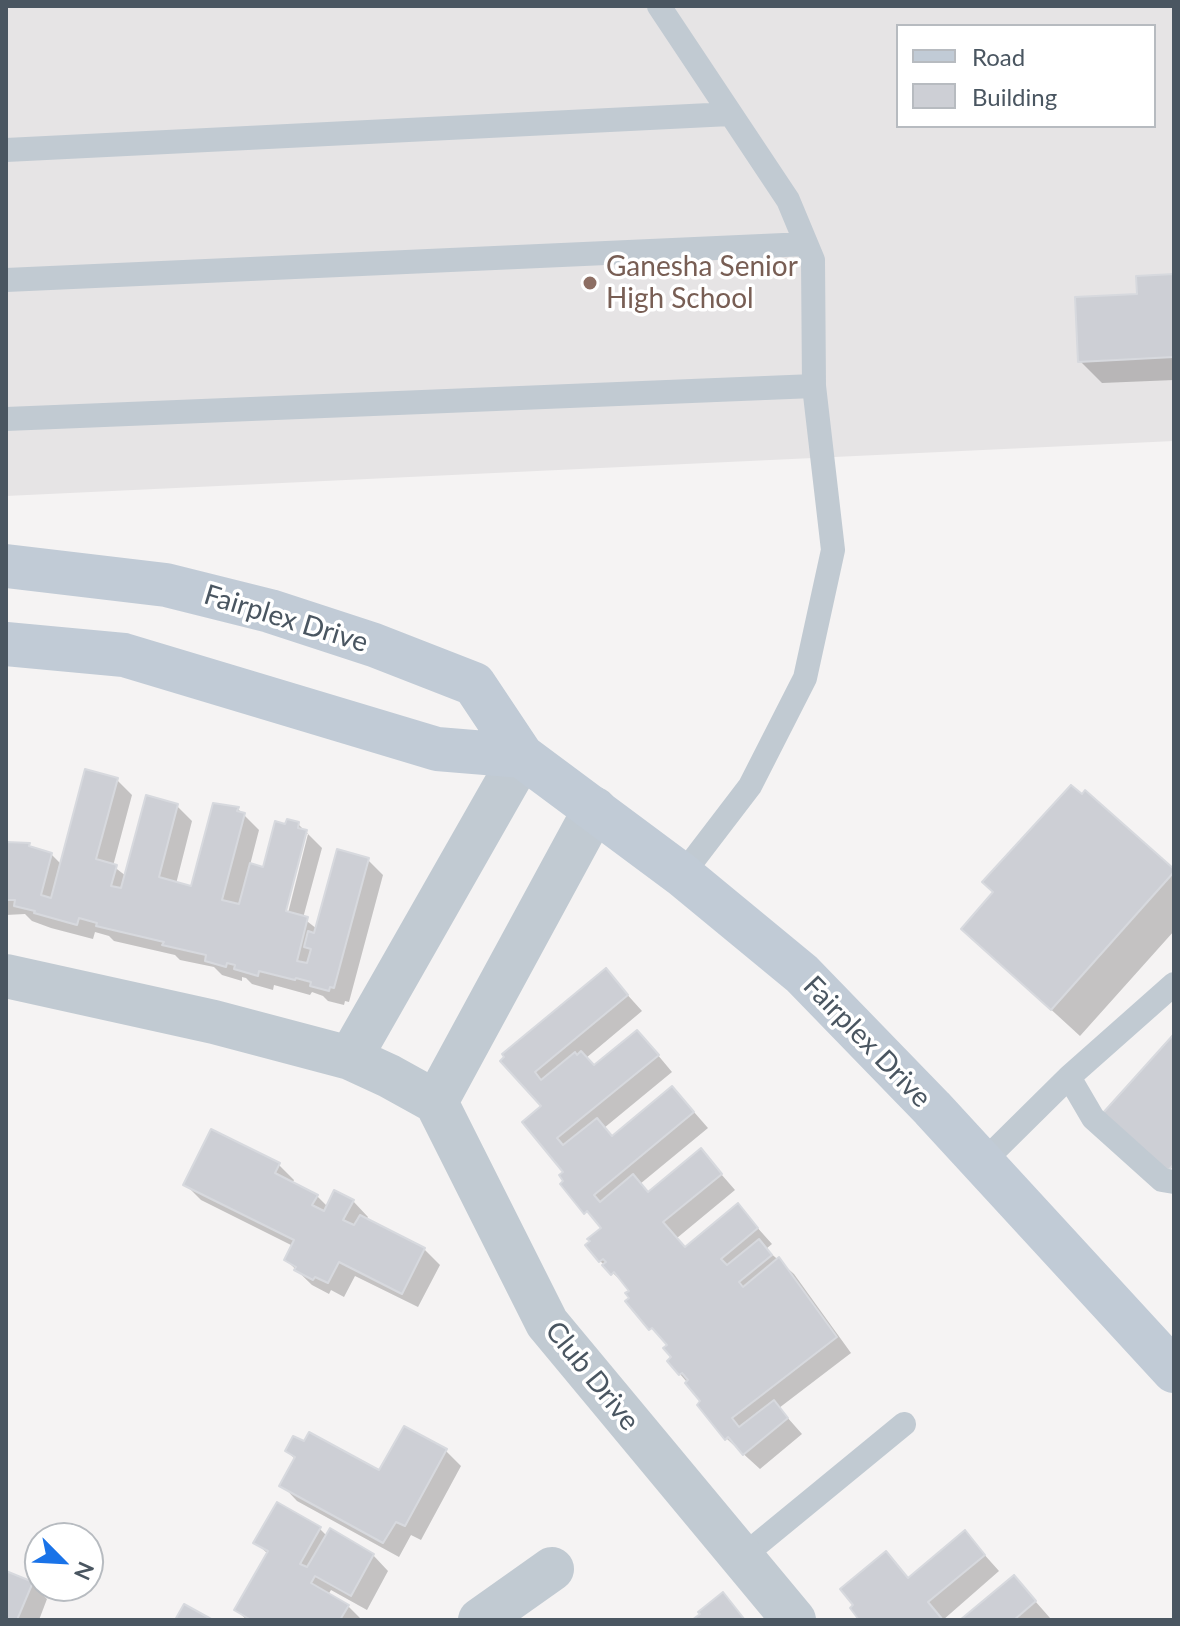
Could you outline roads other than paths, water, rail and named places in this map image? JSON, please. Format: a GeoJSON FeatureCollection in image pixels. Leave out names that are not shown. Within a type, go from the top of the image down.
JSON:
{"type":"FeatureCollection","features":[{"type":"Feature","properties":{"kind":"main road","name":"Fairplex Drive"},"geometry":{"type":"LineString","coordinates":[[6,566],[166,585],[270,611],[374,645],[474,684],[522,756],[682,875],[802,974],[1174,1371]]}},
{"type":"Feature","properties":{"kind":"main road"},"geometry":{"type":"LineString","coordinates":[[6,644],[124,655],[437,749],[522,756]]}},
{"type":"Feature","properties":{"kind":"street"},"geometry":{"type":"LineString","coordinates":[[350,1058],[522,756]]}},
{"type":"Feature","properties":{"kind":"street"},"geometry":{"type":"LineString","coordinates":[[6,976],[214,1022],[350,1058],[436,1102],[595,809]]}},
{"type":"Feature","properties":{"kind":"street","name":"Club Drive"},"geometry":{"type":"LineString","coordinates":[[436,1102],[547,1323],[794,1620]]}},
{"type":"Feature","properties":{"kind":"street"},"geometry":{"type":"LineString","coordinates":[[480,1620],[552,1569]]}},
{"type":"Feature","properties":{"kind":"lane"},"geometry":{"type":"LineString","coordinates":[[659,6],[788,200],[813,260],[814,386],[833,550],[805,678],[750,786],[682,875]]}},
{"type":"Feature","properties":{"kind":"lane"},"geometry":{"type":"LineString","coordinates":[[6,150],[730,114]]}},
{"type":"Feature","properties":{"kind":"lane"},"geometry":{"type":"LineString","coordinates":[[6,280],[806,244]]}},
{"type":"Feature","properties":{"kind":"lane"},"geometry":{"type":"LineString","coordinates":[[6,419],[814,386]]}},
{"type":"Feature","properties":{"kind":"lane"},"geometry":{"type":"LineString","coordinates":[[982,1163],[1069,1077],[1174,984]]}},
{"type":"Feature","properties":{"kind":"lane"},"geometry":{"type":"LineString","coordinates":[[1069,1077],[1093,1118],[1162,1180],[1174,1182]]}},
{"type":"Feature","properties":{"kind":"lane"},"geometry":{"type":"LineString","coordinates":[[742,1557],[904,1424]]}},
{"type":"Feature","properties":{"kind":"place","name":"Ganesha Senior High School"},"geometry":{"type":"Point","coordinates":[590,283]}}]}
